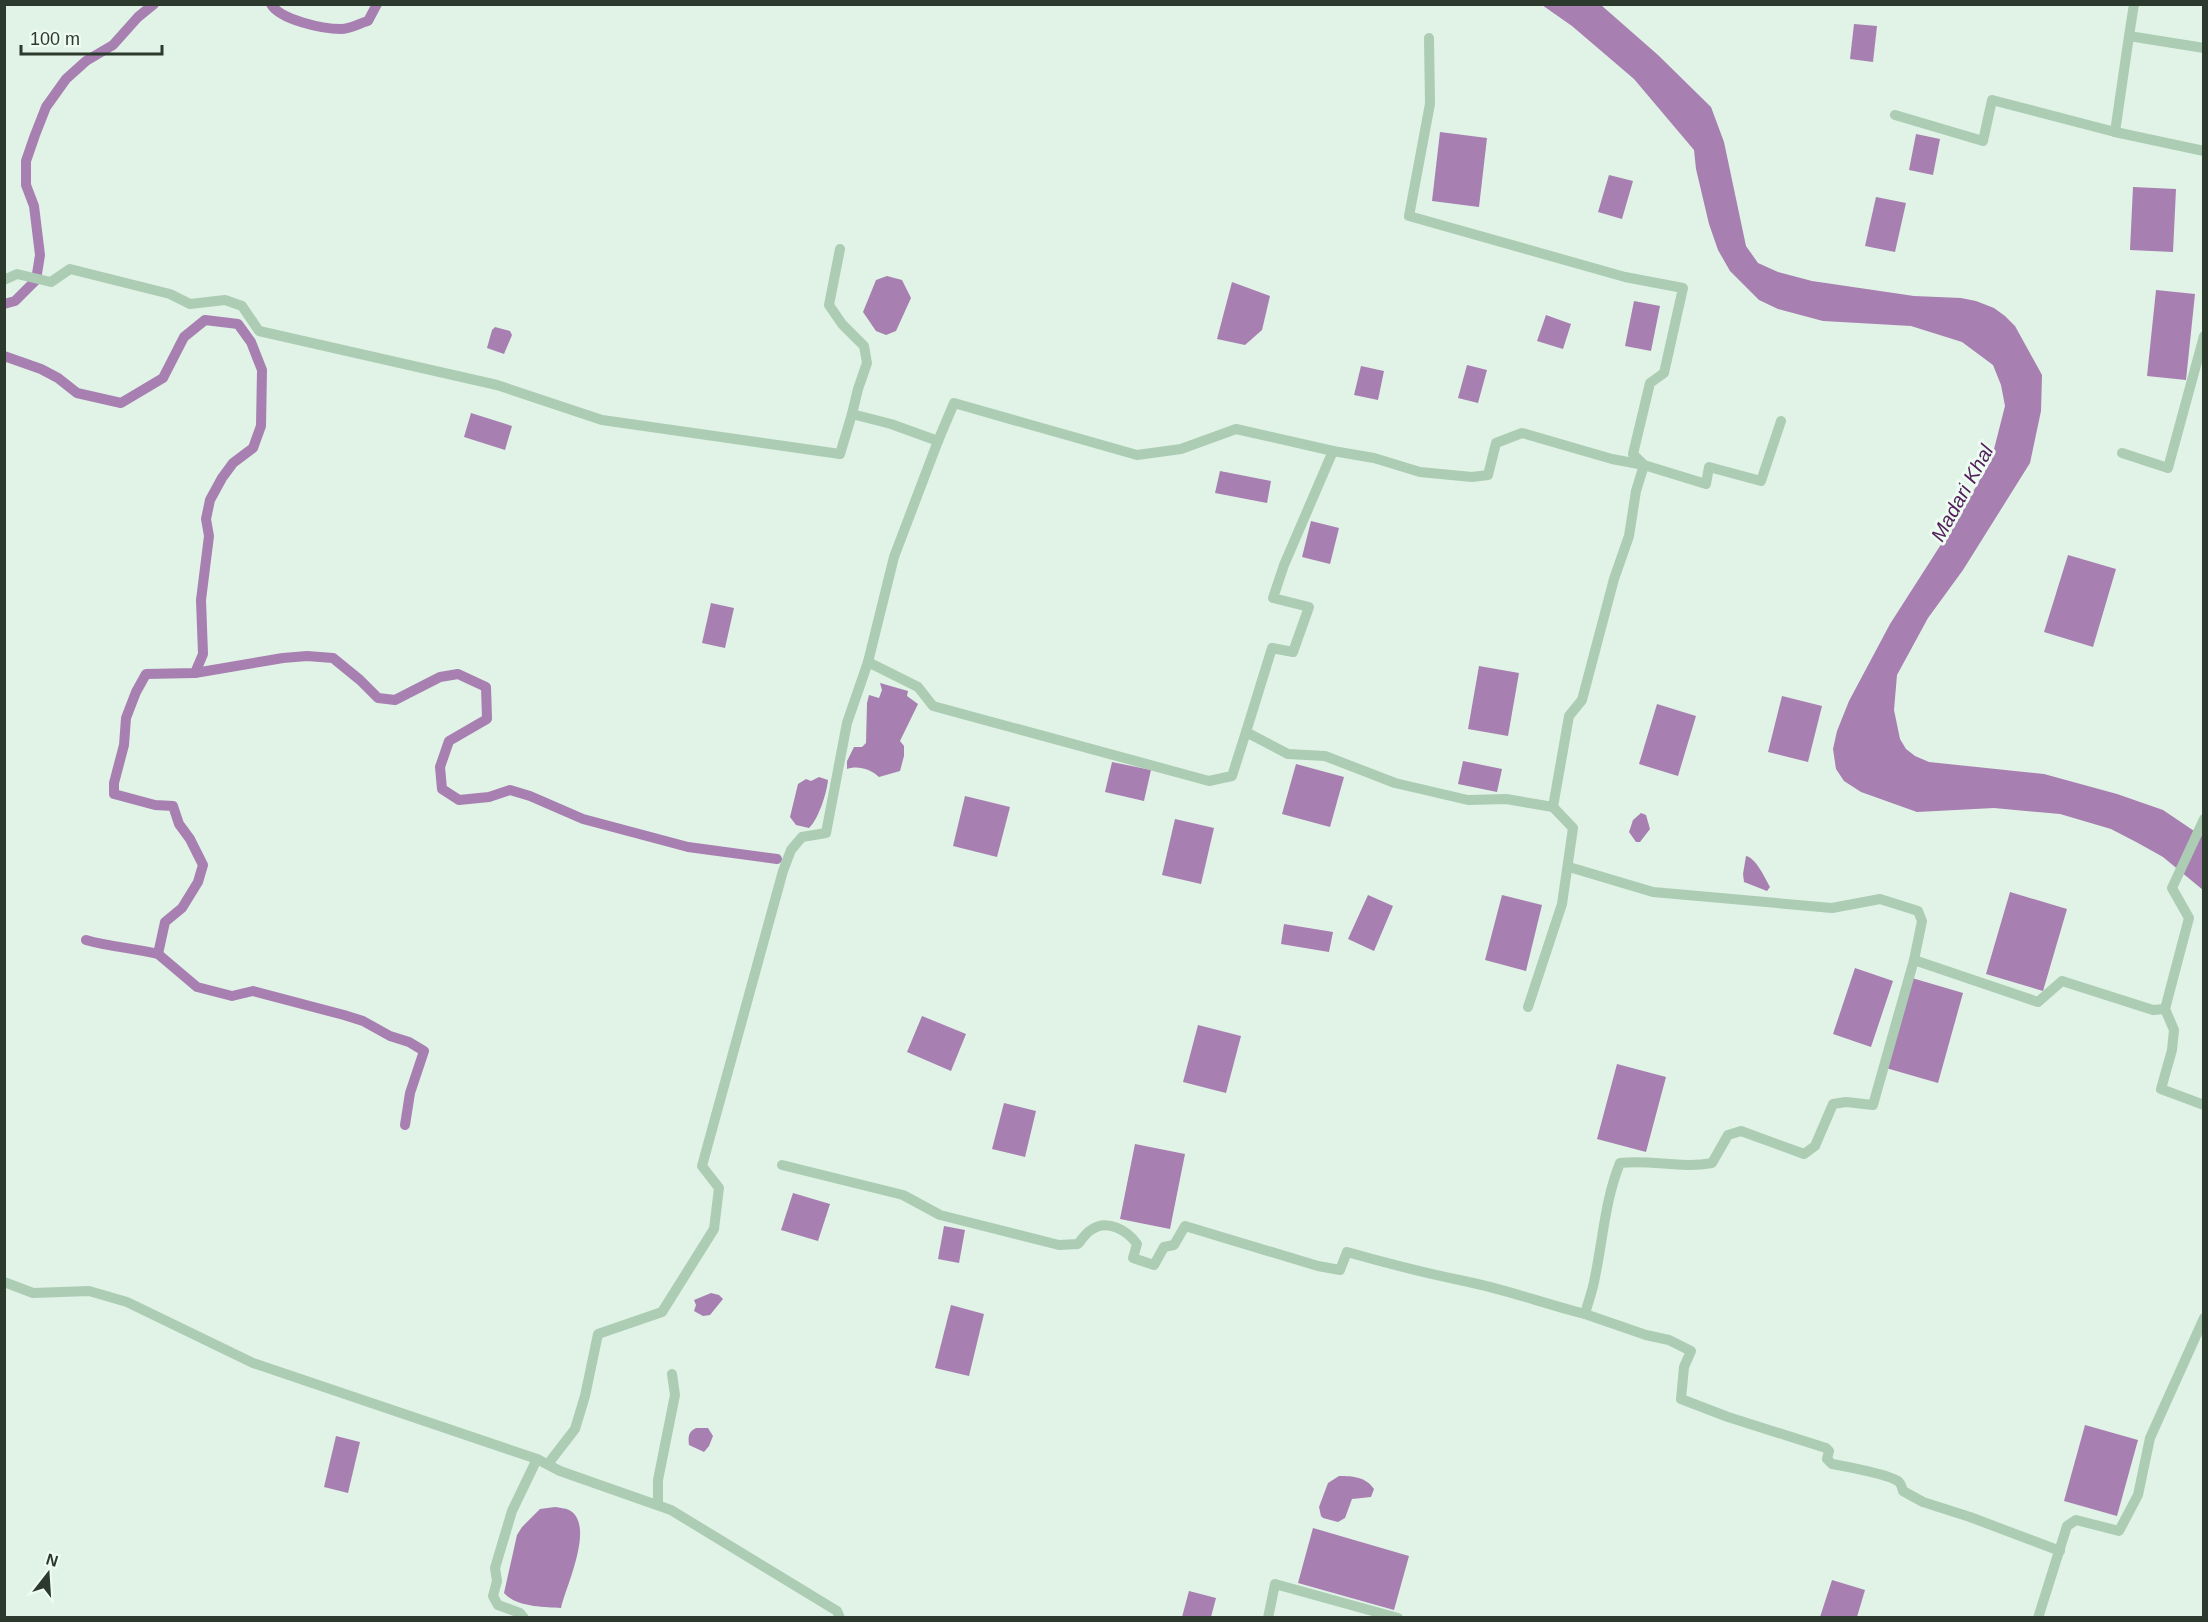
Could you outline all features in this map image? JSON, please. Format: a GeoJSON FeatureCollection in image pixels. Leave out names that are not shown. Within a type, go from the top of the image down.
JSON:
{"type":"FeatureCollection","features":[{"type":"Feature","properties":{"kind":"street"},"geometry":{"type":"LineString","coordinates":[[2115,132],[2134,4]]}},
{"type":"Feature","properties":{"kind":"street"},"geometry":{"type":"LineString","coordinates":[[2129,36],[2204,48]]}},
{"type":"Feature","properties":{"kind":"street"},"geometry":{"type":"LineString","coordinates":[[1429,38],[1430,104],[1409,216],[1625,277],[1683,288],[1664,373],[1650,382],[1633,454],[1644,465]]}},
{"type":"Feature","properties":{"kind":"street"},"geometry":{"type":"LineString","coordinates":[[1895,115],[1983,141],[1992,100],[2115,132],[2204,151]]}},
{"type":"Feature","properties":{"kind":"street"},"geometry":{"type":"LineString","coordinates":[[4,280],[17,274],[51,282],[70,269],[170,294],[190,304],[225,300],[242,306],[259,332],[497,385],[602,420],[840,454],[867,363],[864,346],[842,324],[829,305],[840,249]]}},
{"type":"Feature","properties":{"kind":"street"},"geometry":{"type":"LineString","coordinates":[[2122,453],[2168,468],[2204,336]]}},
{"type":"Feature","properties":{"kind":"street"},"geometry":{"type":"LineString","coordinates":[[524,1617],[520,1613],[498,1605],[494,1596],[497,1581],[495,1568],[513,1511],[543,1462],[575,1429],[585,1396],[598,1334],[662,1312],[714,1228],[719,1188],[702,1166],[783,871],[791,850],[802,837],[826,833],[847,723],[868,663],[894,557],[954,403],[1137,455],[1181,449],[1236,429],[1374,458],[1420,472],[1472,477],[1488,475],[1496,443],[1522,433],[1706,484],[1709,467],[1761,481],[1781,421]]}},
{"type":"Feature","properties":{"kind":"street"},"geometry":{"type":"LineString","coordinates":[[852,414],[891,424],[938,441]]}},
{"type":"Feature","properties":{"kind":"street"},"geometry":{"type":"LineString","coordinates":[[868,663],[918,687],[933,706],[1209,781],[1233,776],[1272,648],[1293,652],[1309,607],[1273,598],[1284,565],[1333,451]]}},
{"type":"Feature","properties":{"kind":"street"},"geometry":{"type":"LineString","coordinates":[[1553,807],[1569,716],[1582,700],[1614,579],[1629,536],[1636,491],[1644,465]]}},
{"type":"Feature","properties":{"kind":"street"},"geometry":{"type":"LineString","coordinates":[[1246,732],[1288,753],[1325,756],[1395,783],[1468,800],[1506,799],[1553,807],[1573,828],[1569,867],[1563,904],[1528,1007]]}},
{"type":"Feature","properties":{"kind":"street"},"geometry":{"type":"LineString","coordinates":[[2204,819],[2172,888],[2189,918],[2165,1009],[2174,1030],[2172,1050],[2161,1089],[2204,1105]]}},
{"type":"Feature","properties":{"kind":"street"},"geometry":{"type":"LineString","coordinates":[[1569,867],[1653,892],[1832,908],[1880,899],[1918,911],[1922,921],[1914,960],[1873,1105],[1846,1102],[1833,1104],[1815,1146],[1804,1154],[1741,1131],[1728,1135],[1712,1163],[1694,1167],[1639,1160],[1620,1162],[1607,1206],[1595,1278],[1585,1314]]}},
{"type":"Feature","properties":{"kind":"street"},"geometry":{"type":"LineString","coordinates":[[1914,960],[2038,1002],[2062,981],[2153,1011],[2165,1009]]}},
{"type":"Feature","properties":{"kind":"street"},"geometry":{"type":"LineString","coordinates":[[782,1165],[903,1195],[940,1215],[1059,1245],[1078,1244],[1090,1230],[1098,1226],[1118,1228],[1131,1234],[1137,1244],[1133,1258],[1154,1265],[1164,1246],[1174,1245],[1185,1226],[1318,1266],[1340,1270],[1347,1252],[1585,1314],[1646,1335],[1670,1340],[1691,1351],[1684,1367],[1681,1399],[1728,1417],[1826,1448],[1829,1451],[1827,1459],[1832,1464],[1897,1480],[1901,1483],[1903,1491],[1923,1502],[2060,1551]]}},
{"type":"Feature","properties":{"kind":"street"},"geometry":{"type":"LineString","coordinates":[[4,1282],[33,1293],[89,1291],[127,1302],[253,1363],[543,1462],[560,1471],[671,1510],[837,1611],[840,1617]]}},
{"type":"Feature","properties":{"kind":"street"},"geometry":{"type":"LineString","coordinates":[[2038,1617],[2067,1526],[2076,1520],[2119,1531],[2138,1495],[2150,1438],[2204,1318]]}},
{"type":"Feature","properties":{"kind":"street"},"geometry":{"type":"LineString","coordinates":[[658,1505],[660,1469],[675,1395],[672,1374]]}},
{"type":"Feature","properties":{"kind":"street"},"geometry":{"type":"LineString","coordinates":[[1268,1617],[1275,1584],[1398,1617]]}},
{"type":"Feature","properties":{"kind":"shaded area"},"geometry":{"type":"Polygon","coordinates":[[[1542,5],[1601,5],[1658,55],[1711,107],[1724,142],[1746,246],[1758,263],[1778,272],[1812,281],[1914,296],[1976,301],[1994,308],[2015,326],[2042,375],[2041,411],[2030,463],[1963,570],[1928,618],[1897,675],[1894,710],[1900,739],[1906,749],[1929,762],[2044,774],[2117,794],[2163,810],[2203,837],[2203,890],[2163,857],[2111,829],[2060,814],[1994,808],[1917,812],[1861,792],[1844,781],[1836,769],[1833,749],[1837,731],[1849,701],[1890,624],[1956,521],[1991,461],[2005,406],[2001,385],[1993,365],[1962,342],[1911,326],[1823,321],[1778,309],[1759,300],[1730,271],[1718,250],[1709,224],[1696,169],[1694,150],[1634,79],[1572,26],[1542,5]]]}},
{"type":"Feature","properties":{"kind":"shaded area"},"geometry":{"type":"Polygon","coordinates":[[[1854,24],[1877,26],[1873,62],[1850,59],[1854,24]]]}},
{"type":"Feature","properties":{"kind":"shaded area"},"geometry":{"type":"Polygon","coordinates":[[[1440,132],[1487,138],[1479,207],[1432,201],[1440,132]]]}},
{"type":"Feature","properties":{"kind":"shaded area"},"geometry":{"type":"Polygon","coordinates":[[[1916,134],[1940,139],[1933,175],[1909,170],[1916,134]]]}},
{"type":"Feature","properties":{"kind":"shaded area"},"geometry":{"type":"Polygon","coordinates":[[[1609,175],[1633,181],[1622,219],[1598,212],[1609,175]]]}},
{"type":"Feature","properties":{"kind":"shaded area"},"geometry":{"type":"Polygon","coordinates":[[[2133,187],[2176,189],[2173,252],[2130,250],[2133,187]]]}},
{"type":"Feature","properties":{"kind":"shaded area"},"geometry":{"type":"Polygon","coordinates":[[[1876,197],[1906,203],[1895,252],[1865,246],[1876,197]]]}},
{"type":"Feature","properties":{"kind":"shaded area"},"geometry":{"type":"Polygon","coordinates":[[[887,276],[902,280],[911,298],[896,331],[886,335],[876,331],[863,312],[876,280],[887,276]]]}},
{"type":"Feature","properties":{"kind":"shaded area"},"geometry":{"type":"Polygon","coordinates":[[[1232,282],[1270,296],[1262,330],[1245,345],[1217,339],[1232,282]]]}},
{"type":"Feature","properties":{"kind":"shaded area"},"geometry":{"type":"Polygon","coordinates":[[[2156,290],[2195,294],[2186,380],[2147,376],[2156,290]]]}},
{"type":"Feature","properties":{"kind":"shaded area"},"geometry":{"type":"Polygon","coordinates":[[[1634,301],[1660,306],[1651,351],[1625,346],[1634,301]]]}},
{"type":"Feature","properties":{"kind":"shaded area"},"geometry":{"type":"Polygon","coordinates":[[[1546,315],[1571,324],[1563,349],[1537,341],[1546,315]]]}},
{"type":"Feature","properties":{"kind":"shaded area"},"geometry":{"type":"Polygon","coordinates":[[[495,327],[510,331],[512,335],[504,354],[487,348],[495,327]]]}},
{"type":"Feature","properties":{"kind":"shaded area"},"geometry":{"type":"Polygon","coordinates":[[[1467,365],[1487,370],[1478,403],[1458,398],[1467,365]]]}},
{"type":"Feature","properties":{"kind":"shaded area"},"geometry":{"type":"Polygon","coordinates":[[[1361,366],[1384,371],[1378,400],[1354,395],[1361,366]]]}},
{"type":"Feature","properties":{"kind":"shaded area"},"geometry":{"type":"Polygon","coordinates":[[[471,413],[512,426],[505,450],[464,437],[471,413]]]}},
{"type":"Feature","properties":{"kind":"shaded area"},"geometry":{"type":"Polygon","coordinates":[[[1220,471],[1271,481],[1267,503],[1215,493],[1220,471]]]}},
{"type":"Feature","properties":{"kind":"shaded area"},"geometry":{"type":"Polygon","coordinates":[[[1311,521],[1339,528],[1330,564],[1302,557],[1311,521]]]}},
{"type":"Feature","properties":{"kind":"shaded area"},"geometry":{"type":"Polygon","coordinates":[[[2068,555],[2116,569],[2093,647],[2044,632],[2068,555]]]}},
{"type":"Feature","properties":{"kind":"shaded area"},"geometry":{"type":"Polygon","coordinates":[[[711,603],[734,608],[725,648],[702,643],[711,603]]]}},
{"type":"Feature","properties":{"kind":"shaded area"},"geometry":{"type":"Polygon","coordinates":[[[1479,666],[1519,673],[1508,736],[1468,729],[1479,666]]]}},
{"type":"Feature","properties":{"kind":"shaded area"},"geometry":{"type":"Polygon","coordinates":[[[880,683],[908,691],[907,696],[918,704],[900,741],[904,746],[904,756],[900,771],[879,777],[864,768],[847,769],[847,761],[854,747],[862,747],[866,743],[867,703],[869,695],[879,698],[882,690],[880,683]]]}},
{"type":"Feature","properties":{"kind":"shaded area"},"geometry":{"type":"Polygon","coordinates":[[[1782,696],[1822,706],[1808,762],[1768,752],[1782,696]]]}},
{"type":"Feature","properties":{"kind":"shaded area"},"geometry":{"type":"Polygon","coordinates":[[[1657,704],[1696,716],[1678,776],[1639,764],[1657,704]]]}},
{"type":"Feature","properties":{"kind":"shaded area"},"geometry":{"type":"Polygon","coordinates":[[[1463,761],[1502,769],[1497,792],[1458,784],[1463,761]]]}},
{"type":"Feature","properties":{"kind":"shaded area"},"geometry":{"type":"Polygon","coordinates":[[[1112,762],[1151,770],[1144,801],[1105,792],[1112,762]]]}},
{"type":"Feature","properties":{"kind":"shaded area"},"geometry":{"type":"Polygon","coordinates":[[[1296,764],[1344,777],[1330,827],[1282,814],[1296,764]]]}},
{"type":"Feature","properties":{"kind":"shaded area"},"geometry":{"type":"Polygon","coordinates":[[[819,777],[828,780],[819,813],[809,828],[796,825],[790,817],[798,784],[806,779],[811,781],[819,777]]]}},
{"type":"Feature","properties":{"kind":"shaded area"},"geometry":{"type":"Polygon","coordinates":[[[965,796],[1010,807],[997,857],[953,846],[965,796]]]}},
{"type":"Feature","properties":{"kind":"shaded area"},"geometry":{"type":"Polygon","coordinates":[[[1641,813],[1646,815],[1650,829],[1640,842],[1636,842],[1629,832],[1633,820],[1641,813]]]}},
{"type":"Feature","properties":{"kind":"shaded area"},"geometry":{"type":"Polygon","coordinates":[[[1175,819],[1214,828],[1201,884],[1162,875],[1175,819]]]}},
{"type":"Feature","properties":{"kind":"shaded area"},"geometry":{"type":"Polygon","coordinates":[[[1746,856],[1757,864],[1763,874],[1770,887],[1767,891],[1744,882],[1746,856]]]}},
{"type":"Feature","properties":{"kind":"shaded area"},"geometry":{"type":"Polygon","coordinates":[[[2010,892],[2067,909],[2043,991],[1986,974],[2010,892]]]}},
{"type":"Feature","properties":{"kind":"shaded area"},"geometry":{"type":"Polygon","coordinates":[[[1368,895],[1393,906],[1374,951],[1348,939],[1368,895]]]}},
{"type":"Feature","properties":{"kind":"shaded area"},"geometry":{"type":"Polygon","coordinates":[[[1502,895],[1542,905],[1526,971],[1485,960],[1502,895]]]}},
{"type":"Feature","properties":{"kind":"shaded area"},"geometry":{"type":"Polygon","coordinates":[[[1284,924],[1333,932],[1329,952],[1281,944],[1284,924]]]}},
{"type":"Feature","properties":{"kind":"shaded area"},"geometry":{"type":"Polygon","coordinates":[[[1855,968],[1893,981],[1871,1047],[1833,1034],[1855,968]]]}},
{"type":"Feature","properties":{"kind":"shaded area"},"geometry":{"type":"Polygon","coordinates":[[[1912,978],[1963,993],[1938,1083],[1886,1068],[1912,978]]]}},
{"type":"Feature","properties":{"kind":"shaded area"},"geometry":{"type":"Polygon","coordinates":[[[922,1016],[966,1034],[951,1071],[907,1052],[922,1016]]]}},
{"type":"Feature","properties":{"kind":"shaded area"},"geometry":{"type":"Polygon","coordinates":[[[1198,1025],[1241,1036],[1226,1093],[1183,1082],[1198,1025]]]}},
{"type":"Feature","properties":{"kind":"shaded area"},"geometry":{"type":"Polygon","coordinates":[[[1617,1064],[1666,1077],[1646,1152],[1597,1139],[1617,1064]]]}},
{"type":"Feature","properties":{"kind":"shaded area"},"geometry":{"type":"Polygon","coordinates":[[[1004,1103],[1036,1111],[1025,1157],[992,1149],[1004,1103]]]}},
{"type":"Feature","properties":{"kind":"shaded area"},"geometry":{"type":"Polygon","coordinates":[[[1135,1144],[1185,1154],[1170,1229],[1120,1219],[1135,1144]]]}},
{"type":"Feature","properties":{"kind":"shaded area"},"geometry":{"type":"Polygon","coordinates":[[[793,1193],[830,1204],[818,1241],[781,1230],[793,1193]]]}},
{"type":"Feature","properties":{"kind":"shaded area"},"geometry":{"type":"Polygon","coordinates":[[[944,1226],[965,1230],[959,1263],[938,1259],[944,1226]]]}},
{"type":"Feature","properties":{"kind":"shaded area"},"geometry":{"type":"Polygon","coordinates":[[[711,1293],[723,1299],[710,1315],[703,1316],[694,1311],[696,1305],[694,1300],[711,1293]]]}},
{"type":"Feature","properties":{"kind":"shaded area"},"geometry":{"type":"Polygon","coordinates":[[[951,1305],[984,1314],[969,1376],[935,1368],[951,1305]]]}},
{"type":"Feature","properties":{"kind":"shaded area"},"geometry":{"type":"Polygon","coordinates":[[[2085,1425],[2138,1440],[2117,1516],[2064,1501],[2085,1425]]]}},
{"type":"Feature","properties":{"kind":"shaded area"},"geometry":{"type":"Polygon","coordinates":[[[696,1428],[708,1428],[713,1436],[704,1452],[689,1445],[689,1435],[696,1428]]]}},
{"type":"Feature","properties":{"kind":"shaded area"},"geometry":{"type":"Polygon","coordinates":[[[336,1436],[360,1442],[348,1493],[324,1487],[336,1436]]]}},
{"type":"Feature","properties":{"kind":"shaded area"},"geometry":{"type":"Polygon","coordinates":[[[1339,1476],[1363,1480],[1374,1489],[1371,1497],[1352,1499],[1345,1518],[1338,1522],[1323,1518],[1319,1507],[1328,1483],[1339,1476]]]}},
{"type":"Feature","properties":{"kind":"shaded area"},"geometry":{"type":"Polygon","coordinates":[[[555,1507],[569,1510],[577,1517],[580,1528],[577,1556],[561,1608],[523,1604],[509,1598],[504,1593],[517,1535],[540,1509],[555,1507]]]}},
{"type":"Feature","properties":{"kind":"shaded area"},"geometry":{"type":"Polygon","coordinates":[[[1313,1528],[1409,1556],[1394,1610],[1298,1583],[1313,1528]]]}},
{"type":"Feature","properties":{"kind":"shaded area"},"geometry":{"type":"Polygon","coordinates":[[[1832,1580],[1865,1590],[1857,1617],[1820,1617],[1832,1580]]]}},
{"type":"Feature","properties":{"kind":"shaded area"},"geometry":{"type":"Polygon","coordinates":[[[1189,1591],[1216,1598],[1211,1617],[1182,1617],[1189,1591]]]}},
{"type":"Feature","properties":{"kind":"waterway"},"geometry":{"type":"LineString","coordinates":[[4,304],[15,301],[36,280],[40,255],[34,206],[26,185],[26,161],[46,107],[66,79],[86,61],[113,45],[138,17],[154,4]]}},
{"type":"Feature","properties":{"kind":"waterway"},"geometry":{"type":"LineString","coordinates":[[271,4],[276,10],[292,19],[341,29],[368,21],[377,4]]}},
{"type":"Feature","properties":{"kind":"waterway"},"geometry":{"type":"LineString","coordinates":[[4,356],[41,369],[58,378],[77,393],[121,403],[163,378],[184,337],[205,320],[238,324],[251,342],[262,370],[261,426],[253,448],[233,463],[222,478],[210,500],[206,519],[209,536],[201,600],[203,654],[195,673],[146,674],[126,718],[124,745],[114,783],[114,794],[155,805],[173,806],[179,824],[190,839],[203,865],[198,882],[182,908],[165,922],[158,954],[86,940]]}},
{"type":"Feature","properties":{"kind":"waterway"},"geometry":{"type":"LineString","coordinates":[[195,673],[283,658],[307,656],[333,658],[378,698],[395,700],[440,677],[458,674],[486,687],[487,719],[449,741],[440,767],[442,789],[459,800],[489,797],[510,790],[530,796],[583,819],[688,847],[777,859]]}},
{"type":"Feature","properties":{"kind":"waterway"},"geometry":{"type":"LineString","coordinates":[[158,954],[197,987],[232,996],[253,991],[344,1015],[363,1021],[424,1051],[410,1093],[405,1125]]}},
{"type":"Feature","properties":{"kind":"water label","name":"Madari Khal"},"geometry":{"type":"Point","coordinates":[1962,493]}}]}
